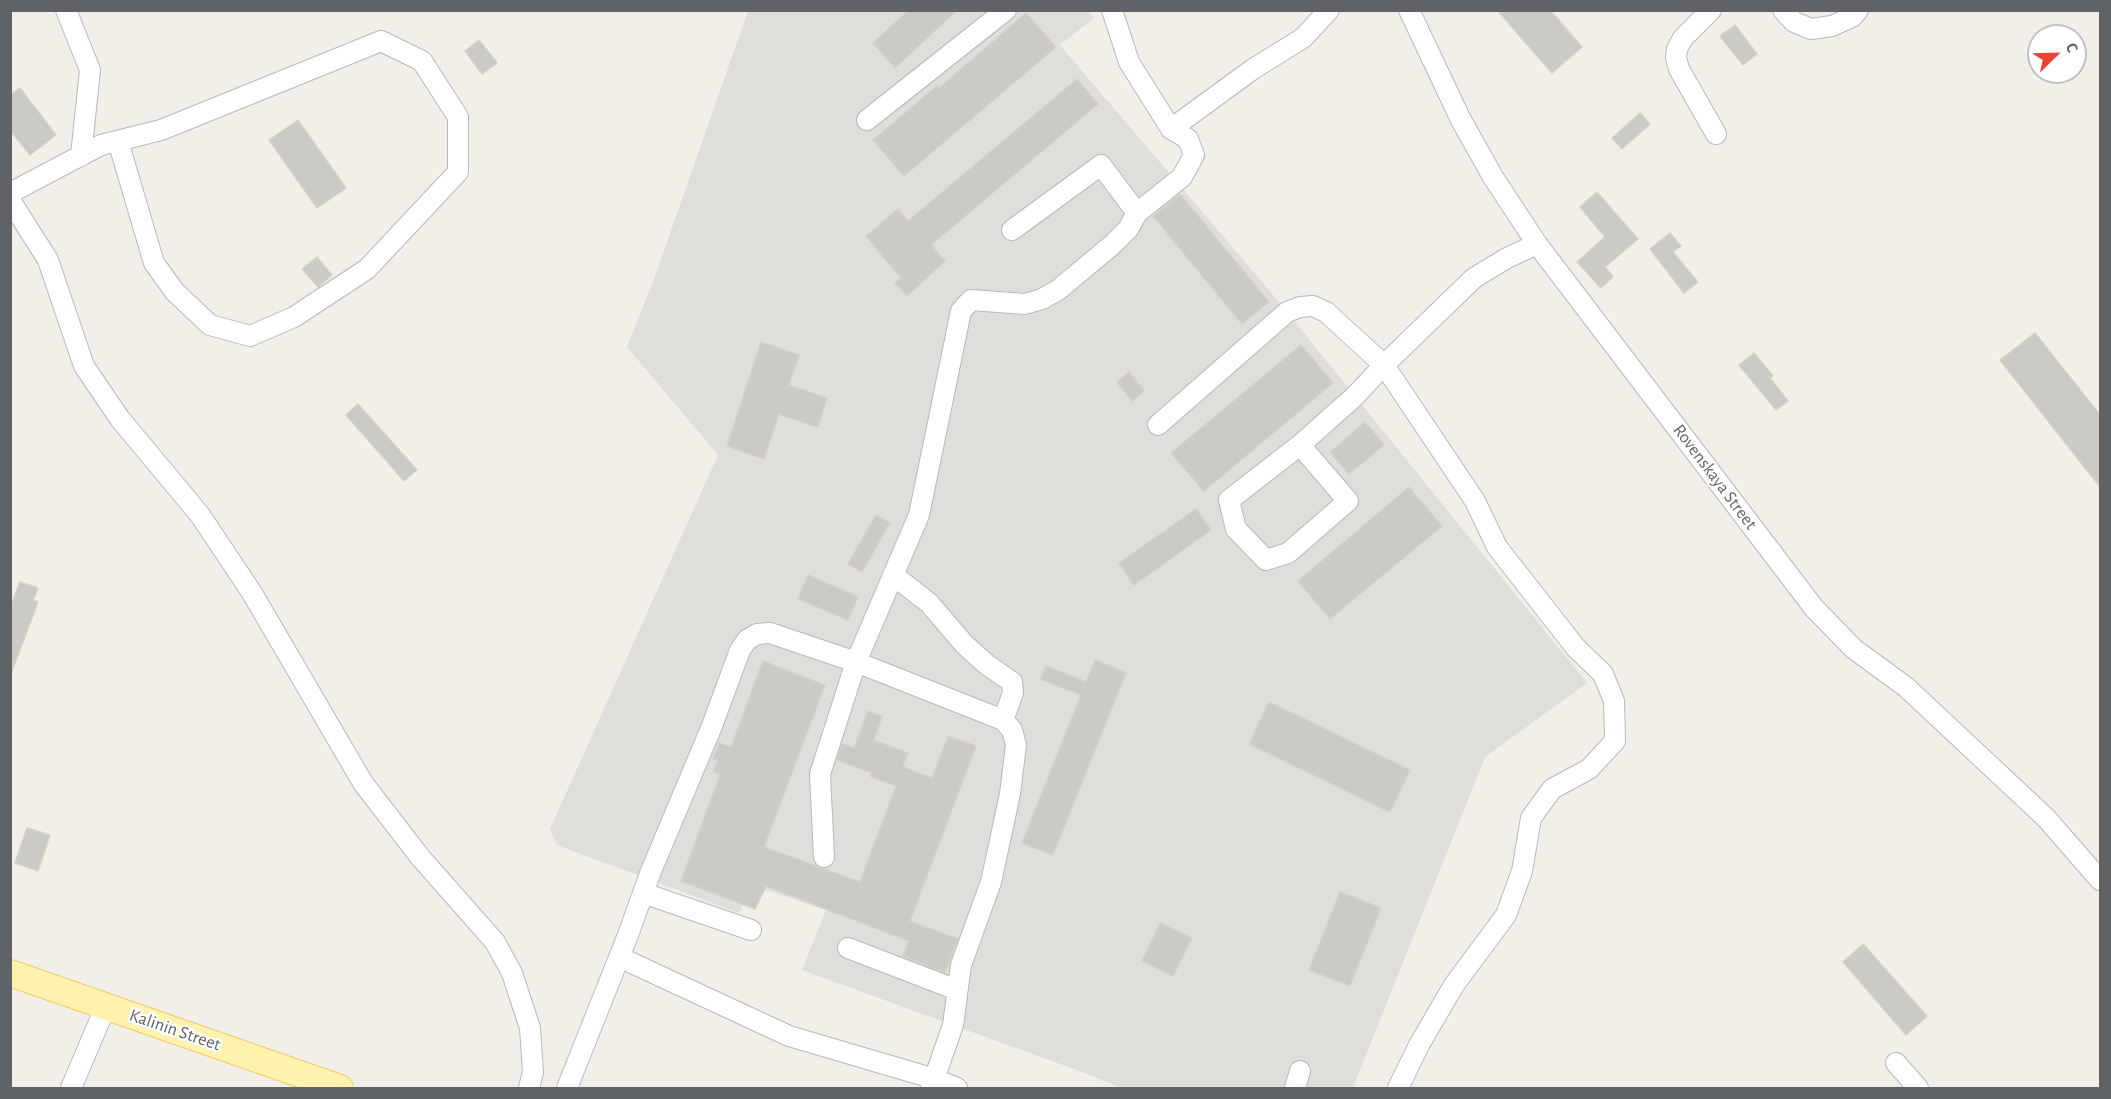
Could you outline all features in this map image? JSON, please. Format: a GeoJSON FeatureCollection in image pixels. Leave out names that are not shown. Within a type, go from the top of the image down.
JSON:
{"type":"FeatureCollection","features":[{"type":"Feature","properties":{"kind":"main road","name":"Kalinin Street"},"geometry":{"type":"LineString","coordinates":[[10,973],[340,1089]]}},
{"type":"Feature","properties":{"kind":"street"},"geometry":{"type":"LineString","coordinates":[[66,10],[90,70],[81,156]]}},
{"type":"Feature","properties":{"kind":"street"},"geometry":{"type":"LineString","coordinates":[[867,120],[1006,10]]}},
{"type":"Feature","properties":{"kind":"street"},"geometry":{"type":"LineString","coordinates":[[824,857],[820,774],[856,662],[918,515],[961,311],[971,300],[1024,304],[1042,299],[1058,290],[1112,245],[1128,229],[1137,213],[1182,177],[1194,155],[1188,139],[1171,129],[1130,62],[1112,10]]}},
{"type":"Feature","properties":{"kind":"street"},"geometry":{"type":"LineString","coordinates":[[1171,129],[1253,69],[1303,38],[1329,10]]}},
{"type":"Feature","properties":{"kind":"street","name":"Rovenskaya Street"},"geometry":{"type":"LineString","coordinates":[[1409,10],[1461,120],[1493,177],[1537,244],[1814,608],[1854,649],[1906,687],[2046,818],[2100,880]]}},
{"type":"Feature","properties":{"kind":"street"},"geometry":{"type":"LineString","coordinates":[[1711,10],[1683,38],[1677,48],[1676,58],[1679,69],[1716,134]]}},
{"type":"Feature","properties":{"kind":"street"},"geometry":{"type":"LineString","coordinates":[[1783,10],[1794,22],[1811,29],[1832,26],[1852,17],[1858,10]]}},
{"type":"Feature","properties":{"kind":"street"},"geometry":{"type":"LineString","coordinates":[[10,193],[101,145],[160,130],[381,41],[422,61],[458,117],[458,172],[367,269],[294,317],[250,336],[210,325],[175,292],[154,263],[118,141]]}},
{"type":"Feature","properties":{"kind":"street"},"geometry":{"type":"LineString","coordinates":[[1012,230],[1101,165],[1137,213]]}},
{"type":"Feature","properties":{"kind":"street"},"geometry":{"type":"LineString","coordinates":[[10,200],[48,260],[84,366],[120,419],[200,515],[252,593],[363,783],[420,857],[495,942],[513,974],[530,1028],[533,1072],[529,1089]]}},
{"type":"Feature","properties":{"kind":"street"},"geometry":{"type":"LineString","coordinates":[[1300,445],[1348,501],[1288,553],[1266,560],[1236,529],[1229,500],[1300,445],[1355,396],[1474,278],[1507,258],[1537,244]]}},
{"type":"Feature","properties":{"kind":"street"},"geometry":{"type":"LineString","coordinates":[[1158,425],[1287,312],[1300,306],[1313,306],[1326,312],[1384,365],[1475,501],[1497,547],[1576,648],[1603,674],[1614,701],[1615,741],[1589,769],[1552,789],[1532,818],[1522,871],[1506,915],[1454,985],[1419,1045],[1398,1089]]}},
{"type":"Feature","properties":{"kind":"street"},"geometry":{"type":"LineString","coordinates":[[893,575],[929,603],[964,644],[986,664],[1012,682],[1013,693],[1003,720]]}},
{"type":"Feature","properties":{"kind":"street"},"geometry":{"type":"LineString","coordinates":[[567,1089],[643,893],[712,726],[740,650],[747,640],[757,634],[770,633],[856,662],[1003,720],[1012,729],[1016,745],[1010,794],[991,882],[961,965],[952,1025],[933,1084]]}},
{"type":"Feature","properties":{"kind":"street"},"geometry":{"type":"LineString","coordinates":[[643,893],[751,930]]}},
{"type":"Feature","properties":{"kind":"street"},"geometry":{"type":"LineString","coordinates":[[848,948],[957,990]]}},
{"type":"Feature","properties":{"kind":"street"},"geometry":{"type":"LineString","coordinates":[[619,957],[789,1036],[933,1084],[957,1089]]}},
{"type":"Feature","properties":{"kind":"street"},"geometry":{"type":"LineString","coordinates":[[71,1089],[106,1006]]}},
{"type":"Feature","properties":{"kind":"street"},"geometry":{"type":"LineString","coordinates":[[1896,1063],[1918,1089]]}},
{"type":"Feature","properties":{"kind":"shaded area"},"geometry":{"type":"Polygon","coordinates":[[[748,11],[1088,11],[1094,18],[1060,45],[1274,296],[1587,683],[1485,757],[1353,1088],[1122,1088],[802,970],[826,910],[751,885],[739,913],[557,845],[550,829],[718,455],[627,347],[654,279],[748,11]]]}},
{"type":"Feature","properties":{"kind":"building"},"geometry":{"type":"Polygon","coordinates":[[[909,10],[957,10],[895,68],[873,43],[909,10]]]}},
{"type":"Feature","properties":{"kind":"building"},"geometry":{"type":"Polygon","coordinates":[[[1497,10],[1550,10],[1582,47],[1552,73],[1497,10]]]}},
{"type":"Feature","properties":{"kind":"building"},"geometry":{"type":"Polygon","coordinates":[[[1026,13],[1056,47],[904,176],[873,140],[937,86],[939,88],[1026,13]]]}},
{"type":"Feature","properties":{"kind":"building"},"geometry":{"type":"Polygon","coordinates":[[[1735,25],[1757,54],[1743,65],[1720,36],[1735,25]]]}},
{"type":"Feature","properties":{"kind":"building"},"geometry":{"type":"Polygon","coordinates":[[[479,40],[497,63],[482,74],[465,51],[479,40]]]}},
{"type":"Feature","properties":{"kind":"building"},"geometry":{"type":"Polygon","coordinates":[[[1077,79],[1098,104],[931,245],[945,261],[907,296],[895,283],[901,278],[866,236],[898,209],[908,221],[1077,79]]]}},
{"type":"Feature","properties":{"kind":"building"},"geometry":{"type":"Polygon","coordinates":[[[20,88],[56,135],[30,155],[10,130],[10,95],[20,88]]]}},
{"type":"Feature","properties":{"kind":"building"},"geometry":{"type":"Polygon","coordinates":[[[1640,113],[1650,124],[1622,149],[1612,138],[1640,113]]]}},
{"type":"Feature","properties":{"kind":"building"},"geometry":{"type":"Polygon","coordinates":[[[298,120],[346,188],[317,208],[269,140],[298,120]]]}},
{"type":"Feature","properties":{"kind":"building"},"geometry":{"type":"Polygon","coordinates":[[[1597,192],[1638,239],[1605,267],[1613,277],[1601,288],[1577,262],[1605,237],[1580,207],[1597,192]]]}},
{"type":"Feature","properties":{"kind":"building"},"geometry":{"type":"Polygon","coordinates":[[[1180,194],[1269,302],[1242,324],[1153,216],[1180,194]]]}},
{"type":"Feature","properties":{"kind":"building"},"geometry":{"type":"Polygon","coordinates":[[[1670,233],[1681,246],[1673,252],[1698,282],[1684,293],[1650,249],[1670,233]]]}},
{"type":"Feature","properties":{"kind":"building"},"geometry":{"type":"Polygon","coordinates":[[[317,257],[332,275],[318,287],[302,269],[317,257]]]}},
{"type":"Feature","properties":{"kind":"building"},"geometry":{"type":"Polygon","coordinates":[[[2035,333],[2100,415],[2100,487],[2000,360],[2035,333]]]}},
{"type":"Feature","properties":{"kind":"building"},"geometry":{"type":"Polygon","coordinates":[[[761,342],[799,355],[789,385],[827,398],[818,427],[779,414],[764,459],[727,446],[761,342]]]}},
{"type":"Feature","properties":{"kind":"building"},"geometry":{"type":"Polygon","coordinates":[[[1301,345],[1333,383],[1204,491],[1171,453],[1301,345]]]}},
{"type":"Feature","properties":{"kind":"building"},"geometry":{"type":"Polygon","coordinates":[[[1754,353],[1773,376],[1770,378],[1788,401],[1776,410],[1739,365],[1754,353]]]}},
{"type":"Feature","properties":{"kind":"building"},"geometry":{"type":"Polygon","coordinates":[[[1129,372],[1144,391],[1132,401],[1117,382],[1129,372]]]}},
{"type":"Feature","properties":{"kind":"building"},"geometry":{"type":"Polygon","coordinates":[[[358,404],[417,470],[404,481],[346,415],[358,404]]]}},
{"type":"Feature","properties":{"kind":"building"},"geometry":{"type":"Polygon","coordinates":[[[1365,422],[1384,445],[1349,474],[1330,452],[1365,422]]]}},
{"type":"Feature","properties":{"kind":"building"},"geometry":{"type":"Polygon","coordinates":[[[1409,487],[1442,526],[1330,619],[1298,581],[1409,487]]]}},
{"type":"Feature","properties":{"kind":"building"},"geometry":{"type":"Polygon","coordinates":[[[1196,509],[1211,530],[1134,585],[1119,563],[1196,509]]]}},
{"type":"Feature","properties":{"kind":"building"},"geometry":{"type":"Polygon","coordinates":[[[876,515],[890,523],[862,572],[848,564],[876,515]]]}},
{"type":"Feature","properties":{"kind":"building"},"geometry":{"type":"Polygon","coordinates":[[[808,575],[858,597],[848,620],[798,599],[808,575]]]}},
{"type":"Feature","properties":{"kind":"building"},"geometry":{"type":"Polygon","coordinates":[[[20,582],[38,588],[33,600],[38,602],[12,671],[10,609],[20,582]]]}},
{"type":"Feature","properties":{"kind":"building"},"geometry":{"type":"Polygon","coordinates":[[[1095,660],[1126,673],[1053,855],[1022,843],[1081,695],[1040,679],[1046,666],[1086,682],[1095,660]]]}},
{"type":"Feature","properties":{"kind":"building"},"geometry":{"type":"Polygon","coordinates":[[[763,661],[825,685],[764,847],[860,882],[896,786],[870,776],[872,773],[837,760],[842,744],[854,748],[868,711],[882,716],[874,740],[908,753],[903,767],[932,778],[948,736],[976,746],[910,921],[958,939],[945,973],[903,956],[909,941],[766,886],[755,909],[681,881],[720,775],[713,772],[718,761],[713,759],[719,743],[731,747],[763,661]]]}},
{"type":"Feature","properties":{"kind":"building"},"geometry":{"type":"Polygon","coordinates":[[[1269,702],[1410,770],[1390,812],[1249,744],[1269,702]]]}},
{"type":"Feature","properties":{"kind":"building"},"geometry":{"type":"Polygon","coordinates":[[[27,828],[50,835],[38,871],[15,863],[27,828]]]}},
{"type":"Feature","properties":{"kind":"building"},"geometry":{"type":"Polygon","coordinates":[[[1340,892],[1381,908],[1350,986],[1309,970],[1340,892]]]}},
{"type":"Feature","properties":{"kind":"building"},"geometry":{"type":"Polygon","coordinates":[[[1160,923],[1192,938],[1173,976],[1142,961],[1160,923]]]}},
{"type":"Feature","properties":{"kind":"building"},"geometry":{"type":"Polygon","coordinates":[[[1863,944],[1927,1016],[1906,1035],[1843,962],[1863,944]]]}}]}
